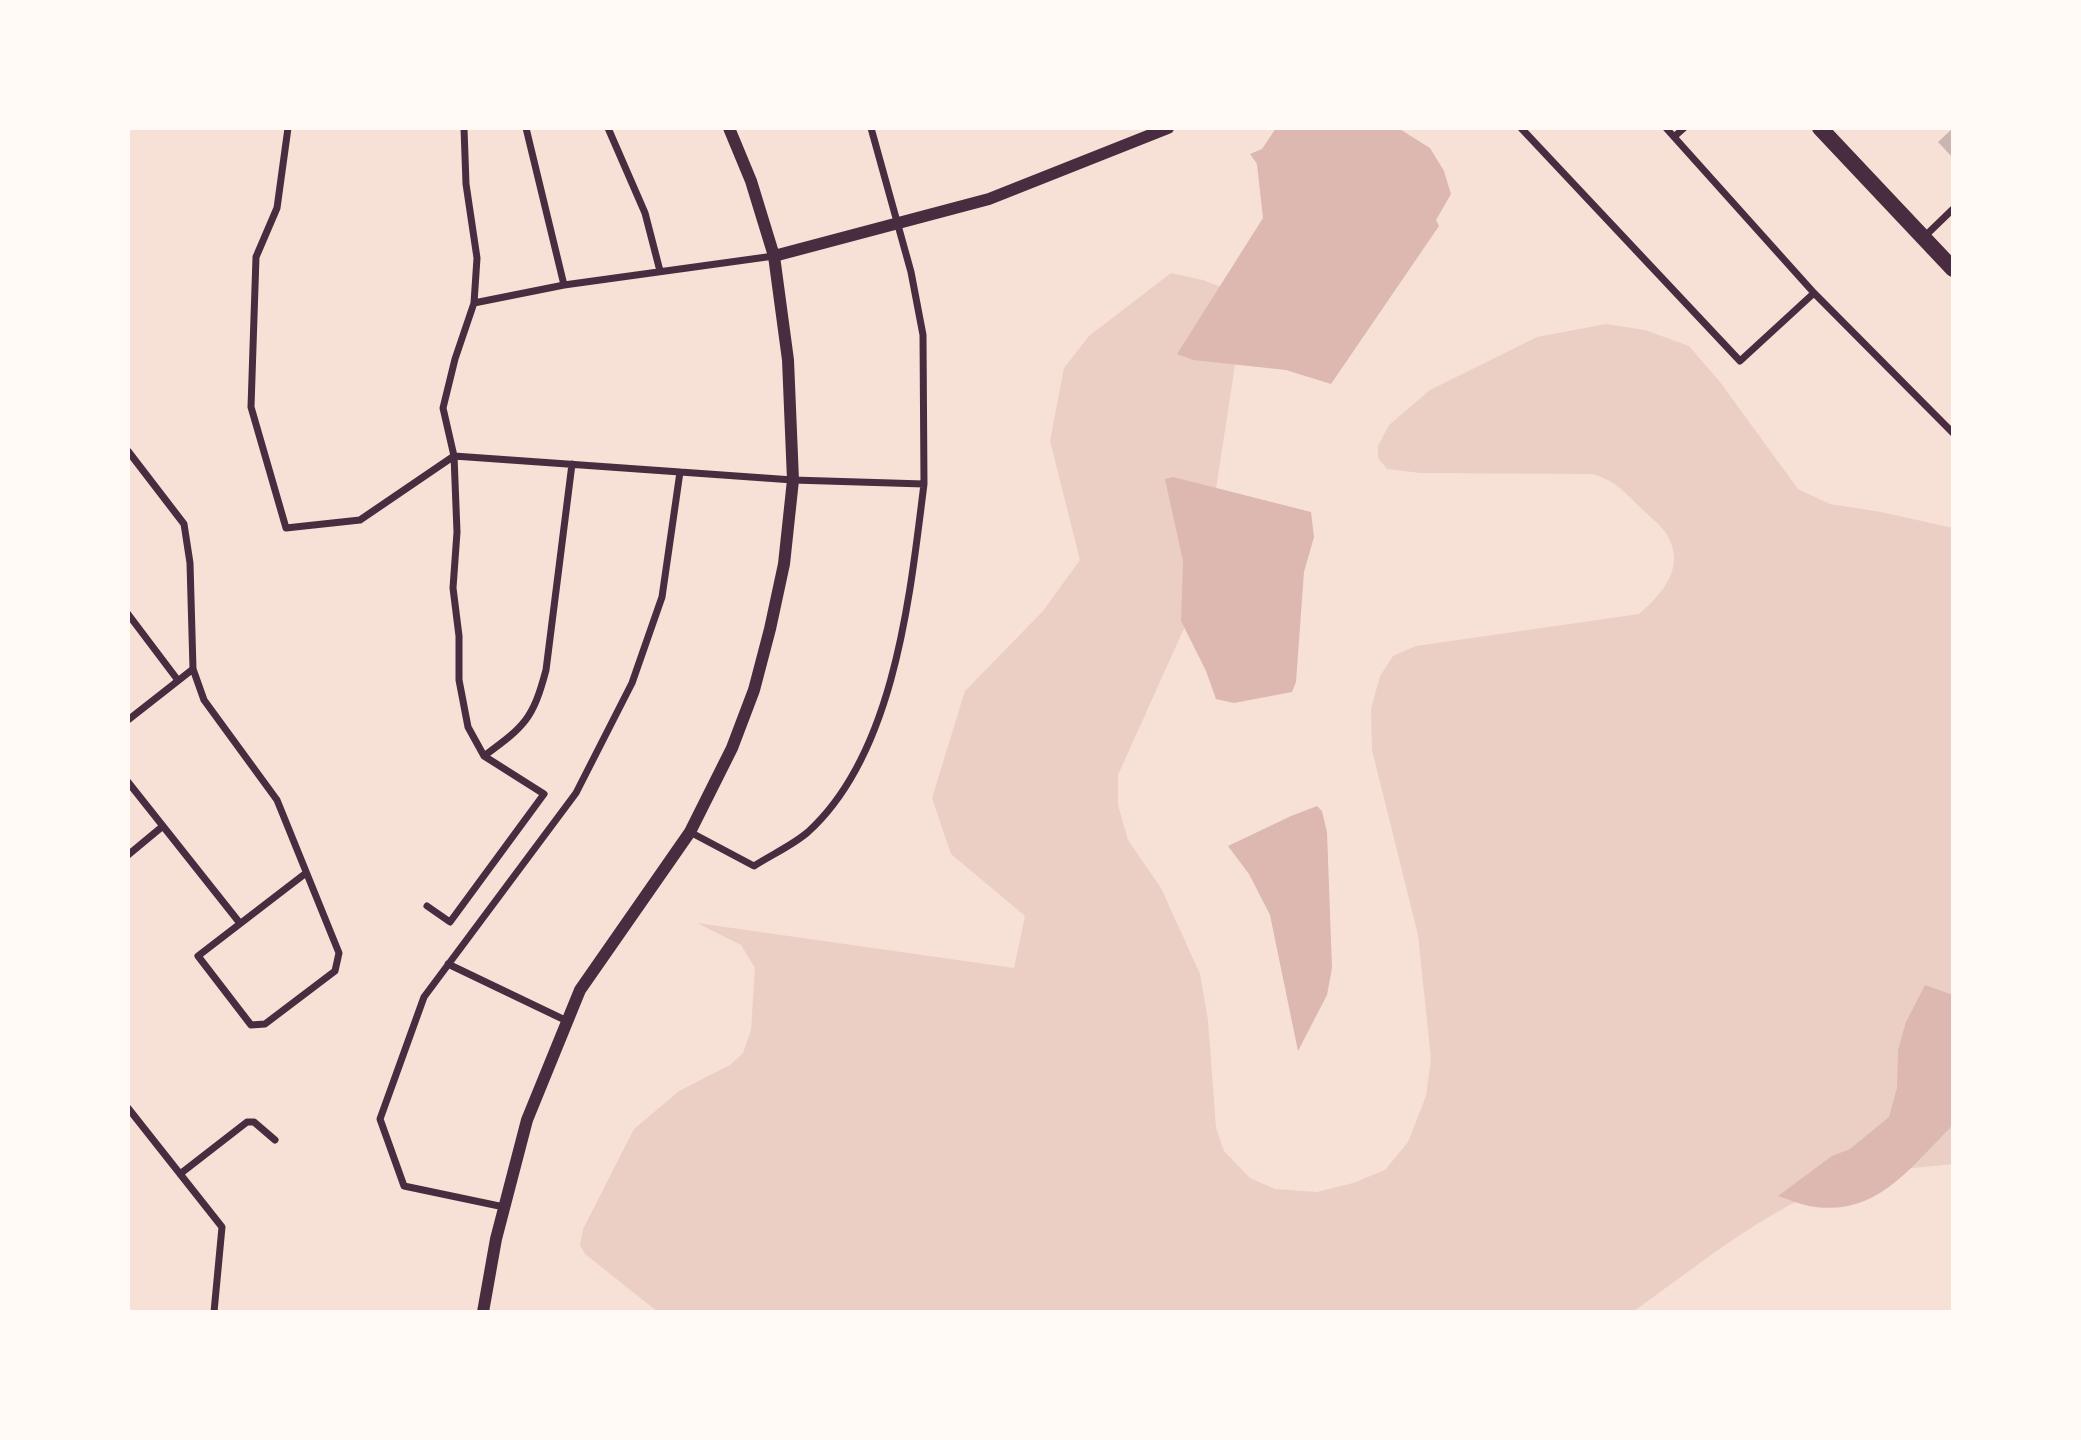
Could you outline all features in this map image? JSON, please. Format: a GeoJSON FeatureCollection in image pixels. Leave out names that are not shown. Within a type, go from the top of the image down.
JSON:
{"type":"FeatureCollection","features":[{"type":"Feature","properties":{"kind":"main road"},"geometry":{"type":"LineString","coordinates":[[1820,128],[1953,270]]}},
{"type":"Feature","properties":{"kind":"street"},"geometry":{"type":"LineString","coordinates":[[288,128],[276,208],[256,257],[251,407],[286,528],[360,520],[454,456],[793,480],[924,484]]}},
{"type":"Feature","properties":{"kind":"street"},"geometry":{"type":"LineString","coordinates":[[427,905],[450,922],[544,794],[484,756],[468,727],[459,680],[460,636],[453,588],[457,532],[454,456],[443,408],[455,359],[474,303],[477,258],[466,184],[464,128]]}},
{"type":"Feature","properties":{"kind":"street"},"geometry":{"type":"LineString","coordinates":[[526,128],[564,285]]}},
{"type":"Feature","properties":{"kind":"street"},"geometry":{"type":"LineString","coordinates":[[608,128],[645,213],[660,271]]}},
{"type":"Feature","properties":{"kind":"street"},"geometry":{"type":"LineString","coordinates":[[483,1312],[496,1239],[527,1120],[580,990],[690,832],[732,748],[754,690],[784,564],[793,480],[788,360],[774,256],[751,181],[729,128]]}},
{"type":"Feature","properties":{"kind":"street"},"geometry":{"type":"LineString","coordinates":[[690,832],[754,866],[807,833],[837,800],[860,765],[895,663],[911,586],[924,484],[923,335],[899,225],[871,128]]}},
{"type":"Feature","properties":{"kind":"street"},"geometry":{"type":"LineString","coordinates":[[474,303],[564,285],[774,256],[899,225],[989,199],[1168,128]]}},
{"type":"Feature","properties":{"kind":"street"},"geometry":{"type":"LineString","coordinates":[[1521,128],[1740,361],[1814,293]]}},
{"type":"Feature","properties":{"kind":"street"},"geometry":{"type":"LineString","coordinates":[[1666,128],[1814,293],[1953,433]]}},
{"type":"Feature","properties":{"kind":"street"},"geometry":{"type":"LineString","coordinates":[[1675,136],[1684,128]]}},
{"type":"Feature","properties":{"kind":"street"},"geometry":{"type":"LineString","coordinates":[[1923,238],[1953,209]]}},
{"type":"Feature","properties":{"kind":"street"},"geometry":{"type":"LineString","coordinates":[[128,451],[184,524],[190,563],[192,669],[204,701],[277,800],[339,953],[335,971],[265,1024],[251,1025],[198,956],[306,873]]}},
{"type":"Feature","properties":{"kind":"street"},"geometry":{"type":"LineString","coordinates":[[484,756],[519,731],[538,702],[546,670],[572,464]]}},
{"type":"Feature","properties":{"kind":"street"},"geometry":{"type":"LineString","coordinates":[[504,1206],[404,1186],[380,1119],[424,997],[576,793],[632,683],[662,597],[680,472]]}},
{"type":"Feature","properties":{"kind":"street"},"geometry":{"type":"LineString","coordinates":[[128,614],[177,679]]}},
{"type":"Feature","properties":{"kind":"street"},"geometry":{"type":"LineString","coordinates":[[128,720],[192,669]]}},
{"type":"Feature","properties":{"kind":"street"},"geometry":{"type":"LineString","coordinates":[[128,782],[239,922]]}},
{"type":"Feature","properties":{"kind":"street"},"geometry":{"type":"LineString","coordinates":[[128,855],[163,826]]}},
{"type":"Feature","properties":{"kind":"street"},"geometry":{"type":"LineString","coordinates":[[449,964],[567,1021]]}},
{"type":"Feature","properties":{"kind":"street"},"geometry":{"type":"LineString","coordinates":[[128,1108],[222,1227],[214,1312]]}},
{"type":"Feature","properties":{"kind":"street"},"geometry":{"type":"LineString","coordinates":[[180,1174],[247,1122],[254,1122],[275,1139]]}},
{"type":"Feature","properties":{"kind":"shaded area"},"geometry":{"type":"Polygon","coordinates":[[[1276,128],[1398,128],[1430,148],[1444,171],[1451,194],[1436,220],[1439,226],[1331,384],[1286,370],[1193,360],[1177,354],[1263,218],[1257,164],[1250,154],[1262,149],[1276,128]]]}},
{"type":"Feature","properties":{"kind":"shaded area"},"geometry":{"type":"Polygon","coordinates":[[[1171,273],[1203,280],[1231,291],[1239,339],[1202,580],[1186,624],[1118,775],[1118,805],[1128,840],[1161,888],[1200,974],[1208,1020],[1216,1128],[1224,1151],[1250,1178],[1275,1189],[1317,1192],[1353,1183],[1385,1170],[1408,1142],[1426,1096],[1431,1059],[1418,935],[1372,750],[1371,709],[1380,676],[1393,656],[1416,646],[1639,614],[1669,579],[1674,558],[1667,535],[1623,491],[1600,477],[1592,474],[1420,473],[1387,469],[1378,458],[1378,446],[1389,425],[1430,390],[1537,337],[1606,324],[1645,330],[1689,346],[1720,382],[1798,489],[1830,504],[1953,528],[1953,1164],[1869,1175],[1814,1193],[1733,1240],[1633,1312],[658,1312],[585,1254],[580,1245],[583,1229],[634,1129],[679,1091],[730,1065],[743,1053],[751,1030],[755,968],[741,945],[697,923],[1014,968],[1025,916],[951,854],[932,798],[965,691],[1043,611],[1080,560],[1050,441],[1064,368],[1089,336],[1171,273]]]}},
{"type":"Feature","properties":{"kind":"shaded area"},"geometry":{"type":"Polygon","coordinates":[[[1173,477],[1311,512],[1314,537],[1304,572],[1296,682],[1292,692],[1234,703],[1216,699],[1206,671],[1181,621],[1183,561],[1165,479],[1173,477]]]}},
{"type":"Feature","properties":{"kind":"shaded area"},"geometry":{"type":"Polygon","coordinates":[[[1317,806],[1322,811],[1327,832],[1332,968],[1327,995],[1298,1051],[1270,915],[1249,874],[1228,846],[1317,806]]]}},
{"type":"Feature","properties":{"kind":"shaded area"},"geometry":{"type":"Polygon","coordinates":[[[1925,985],[1953,995],[1953,1121],[1950,1128],[1904,1174],[1872,1198],[1853,1205],[1832,1208],[1809,1206],[1778,1196],[1832,1156],[1850,1149],[1889,1117],[1897,1088],[1898,1050],[1906,1022],[1925,985]]]}},
{"type":"Feature","properties":{"kind":"building"},"geometry":{"type":"Polygon","coordinates":[[[1953,128],[1953,158],[1938,142],[1953,128]]]}}]}
